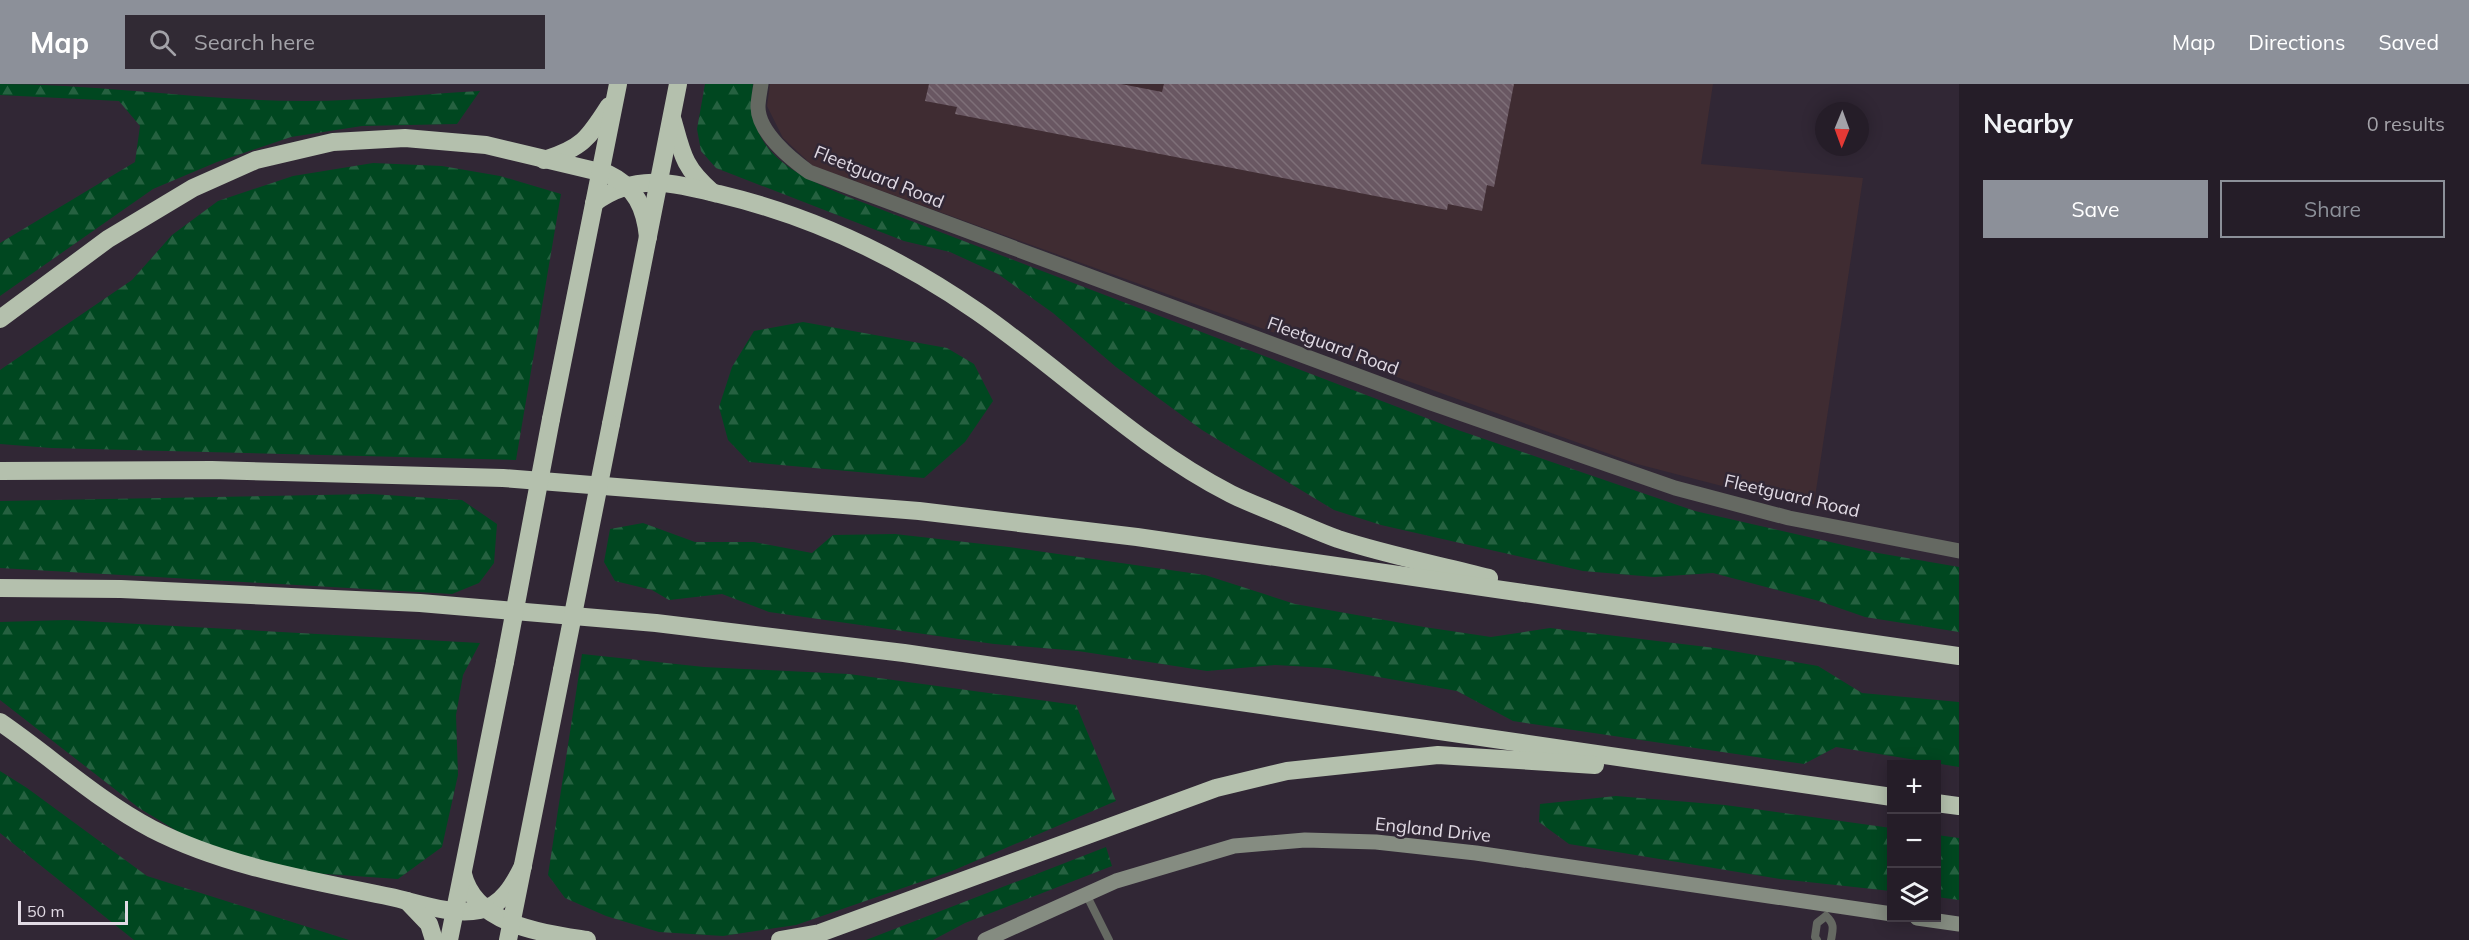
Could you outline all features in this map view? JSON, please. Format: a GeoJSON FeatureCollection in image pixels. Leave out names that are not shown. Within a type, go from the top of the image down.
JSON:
{"type":"FeatureCollection","features":[{"type":"Feature","properties":{"kind":"highway"},"geometry":{"type":"LineString","coordinates":[[509,932],[678,84]]}},
{"type":"Feature","properties":{"kind":"highway"},"geometry":{"type":"LineString","coordinates":[[544,160],[579,145],[592,133],[616,90]]}},
{"type":"Feature","properties":{"kind":"highway"},"geometry":{"type":"LineString","coordinates":[[449,940],[616,90]]}},
{"type":"Feature","properties":{"kind":"highway"},"geometry":{"type":"LineString","coordinates":[[672,116],[685,162],[697,179],[713,193]]}},
{"type":"Feature","properties":{"kind":"highway"},"geometry":{"type":"LineString","coordinates":[[0,320],[108,239],[192,188],[256,160],[333,142],[405,138],[486,146],[601,172],[615,177],[635,194],[643,208],[648,237]]}},
{"type":"Feature","properties":{"kind":"highway"},"geometry":{"type":"LineString","coordinates":[[594,202],[626,186],[658,182],[762,205],[834,232],[915,271],[979,313],[1157,449],[1232,494],[1337,539],[1581,601]]}},
{"type":"Feature","properties":{"kind":"highway"},"geometry":{"type":"LineString","coordinates":[[0,471],[212,470],[446,477],[687,491],[919,511],[1137,537],[1959,656]]}},
{"type":"Feature","properties":{"kind":"highway"},"geometry":{"type":"LineString","coordinates":[[0,588],[121,589],[420,603],[656,623],[916,655],[1887,795]]}},
{"type":"Feature","properties":{"kind":"highway"},"geometry":{"type":"LineString","coordinates":[[0,722],[118,810],[152,829],[197,849],[294,876],[455,911],[491,907],[508,891],[523,866]]}},
{"type":"Feature","properties":{"kind":"highway"},"geometry":{"type":"LineString","coordinates":[[780,940],[820,933],[1215,788],[1287,771],[1438,755],[1719,772]]}},
{"type":"Feature","properties":{"kind":"highway"},"geometry":{"type":"LineString","coordinates":[[1941,804],[1959,806]]}},
{"type":"Feature","properties":{"kind":"highway"},"geometry":{"type":"LineString","coordinates":[[463,874],[475,900],[500,920],[509,932],[577,939]]}},
{"type":"Feature","properties":{"kind":"highway"},"geometry":{"type":"LineString","coordinates":[[406,901],[429,924],[434,940]]}},
{"type":"Feature","properties":{"kind":"street","name":"Fleetguard Road"},"geometry":{"type":"LineString","coordinates":[[761,84],[758,109],[769,134],[787,156],[808,172],[1431,403],[1675,488],[1789,518],[1959,550]]}},
{"type":"Feature","properties":{"kind":"street","name":"England Drive"},"geometry":{"type":"LineString","coordinates":[[985,940],[1116,881],[1234,846],[1305,840],[1376,842],[1476,853],[1827,910],[1887,914]]}},
{"type":"Feature","properties":{"kind":"street"},"geometry":{"type":"LineString","coordinates":[[1941,921],[1959,924]]}},
{"type":"Feature","properties":{"kind":"lane"},"geometry":{"type":"LineString","coordinates":[[1086,894],[1109,940]]}},
{"type":"Feature","properties":{"kind":"lane"},"geometry":{"type":"LineString","coordinates":[[1817,940],[1815,937],[1816,923],[1827,910],[1833,926],[1831,940]]}},
{"type":"Feature","properties":{"kind":"shaded area"},"geometry":{"type":"Polygon","coordinates":[[[770,84],[1713,84],[1701,164],[1863,178],[1814,504],[1776,500],[1637,464],[813,166],[783,138],[767,106],[770,84]]]}},
{"type":"Feature","properties":{"kind":"green space"},"geometry":{"type":"Polygon","coordinates":[[[0,84],[306,101],[480,91],[457,124],[362,126],[291,137],[217,162],[153,189],[0,296],[0,243],[135,162],[140,126],[119,101],[0,95],[0,84]]]}},
{"type":"Feature","properties":{"kind":"green space"},"geometry":{"type":"Polygon","coordinates":[[[705,84],[753,84],[752,107],[756,127],[764,143],[791,169],[846,196],[1455,429],[1695,511],[1878,553],[1959,567],[1959,632],[1865,617],[1819,601],[1713,573],[1654,577],[1583,571],[1381,525],[1334,510],[1202,430],[1116,367],[1053,313],[998,274],[950,252],[904,241],[716,168],[701,151],[697,129],[705,84]]]}},
{"type":"Feature","properties":{"kind":"green space"},"geometry":{"type":"Polygon","coordinates":[[[373,163],[442,166],[500,176],[561,194],[516,460],[51,448],[0,444],[0,370],[132,280],[172,235],[218,201],[293,176],[373,163]]]}},
{"type":"Feature","properties":{"kind":"green space"},"geometry":{"type":"Polygon","coordinates":[[[803,322],[947,348],[974,364],[993,401],[965,442],[924,478],[749,462],[728,440],[719,407],[732,367],[754,331],[803,322]]]}},
{"type":"Feature","properties":{"kind":"green space"},"geometry":{"type":"Polygon","coordinates":[[[371,494],[462,500],[497,524],[494,563],[479,583],[452,594],[0,568],[0,501],[371,494]]]}},
{"type":"Feature","properties":{"kind":"green space"},"geometry":{"type":"Polygon","coordinates":[[[643,523],[695,542],[754,542],[812,553],[833,535],[895,534],[1009,547],[1205,575],[1295,604],[1491,637],[1550,628],[1715,648],[1818,666],[1862,693],[1959,702],[1959,767],[1941,764],[1941,760],[1916,760],[1836,747],[1804,764],[1513,721],[1457,691],[1328,668],[1275,665],[1207,671],[1078,651],[994,644],[769,612],[722,594],[669,600],[652,590],[615,581],[604,562],[610,529],[643,523]]]}},
{"type":"Feature","properties":{"kind":"green space"},"geometry":{"type":"Polygon","coordinates":[[[66,620],[480,643],[463,675],[456,715],[458,775],[442,847],[398,879],[311,873],[237,857],[182,834],[139,808],[0,700],[0,622],[66,620]]]}},
{"type":"Feature","properties":{"kind":"green space"},"geometry":{"type":"Polygon","coordinates":[[[582,654],[704,667],[849,674],[1076,705],[1116,801],[952,871],[796,925],[723,936],[659,932],[606,916],[565,898],[548,875],[582,654]]]}},
{"type":"Feature","properties":{"kind":"green space"},"geometry":{"type":"Polygon","coordinates":[[[0,771],[27,788],[147,876],[349,940],[134,940],[0,833],[0,771]]]}},
{"type":"Feature","properties":{"kind":"green space"},"geometry":{"type":"Polygon","coordinates":[[[1616,796],[1725,805],[1887,827],[1887,891],[1780,879],[1569,844],[1539,822],[1540,804],[1616,796]]]}},
{"type":"Feature","properties":{"kind":"green space"},"geometry":{"type":"Polygon","coordinates":[[[1941,836],[1959,838],[1959,900],[1941,898],[1941,836]]]}},
{"type":"Feature","properties":{"kind":"green space"},"geometry":{"type":"Polygon","coordinates":[[[1106,847],[1112,866],[965,923],[933,940],[866,940],[1106,847]]]}},
{"type":"Feature","properties":{"kind":"building"},"geometry":{"type":"Polygon","coordinates":[[[929,84],[1121,84],[1162,92],[1164,84],[1514,84],[1494,187],[1487,185],[1482,211],[1448,204],[1447,210],[955,114],[957,107],[925,101],[929,84]]]}}]}
